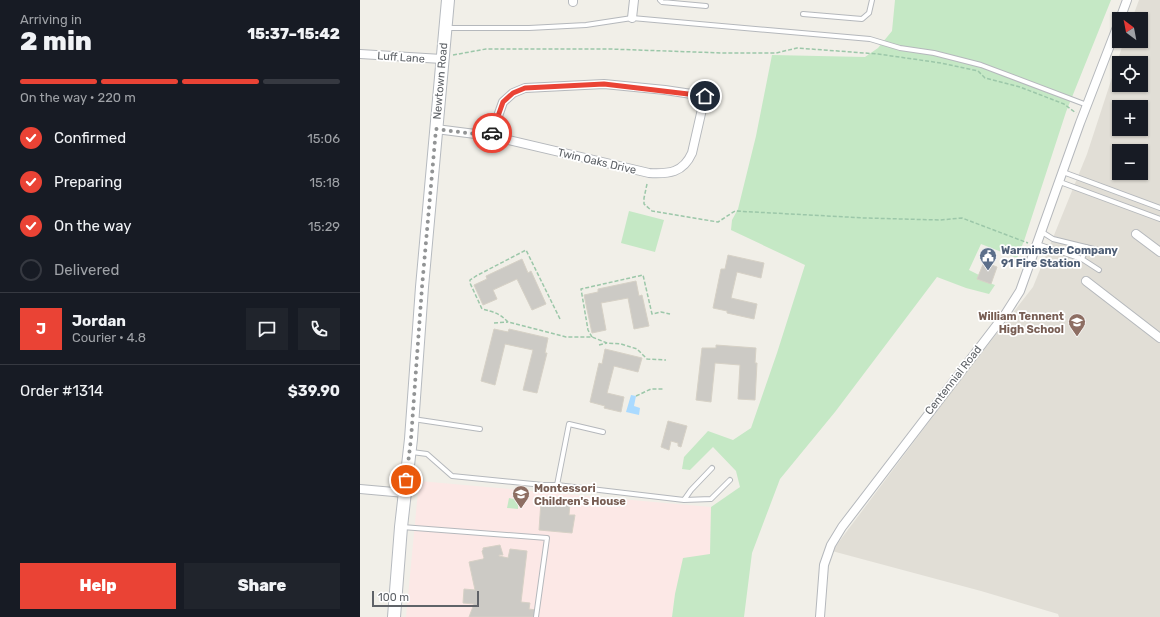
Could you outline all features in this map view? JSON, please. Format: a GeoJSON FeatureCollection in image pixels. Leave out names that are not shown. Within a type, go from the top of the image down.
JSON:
{"type":"FeatureCollection","features":[{"type":"Feature","properties":{"kind":"street","name":"Newtown Road"},"geometry":{"type":"LineString","coordinates":[[394,617],[436,129],[447,57],[445,28],[448,0]]}},
{"type":"Feature","properties":{"kind":"street"},"geometry":{"type":"LineString","coordinates":[[632,18],[634,0]]}},
{"type":"Feature","properties":{"kind":"street"},"geometry":{"type":"LineString","coordinates":[[1123,12],[1127,0]]}},
{"type":"Feature","properties":{"kind":"street","name":"Centennial Road"},"geometry":{"type":"LineString","coordinates":[[820,617],[824,565],[831,545],[842,527],[1017,298],[1112,40]]}},
{"type":"Feature","properties":{"kind":"street","name":"Luff Lane"},"geometry":{"type":"LineString","coordinates":[[360,54],[447,57]]}},
{"type":"Feature","properties":{"kind":"street","name":"Twin Oaks Drive"},"geometry":{"type":"LineString","coordinates":[[436,129],[491,136],[649,173],[663,174],[673,172],[689,161],[705,96],[604,84],[525,88],[513,93],[503,102],[491,136]]}},
{"type":"Feature","properties":{"kind":"street"},"geometry":{"type":"LineString","coordinates":[[1136,234],[1160,252]]}},
{"type":"Feature","properties":{"kind":"street"},"geometry":{"type":"LineString","coordinates":[[1086,281],[1160,338]]}},
{"type":"Feature","properties":{"kind":"street"},"geometry":{"type":"LineString","coordinates":[[360,490],[404,493]]}},
{"type":"Feature","properties":{"kind":"lane"},"geometry":{"type":"LineString","coordinates":[[660,0],[662,2],[706,6]]}},
{"type":"Feature","properties":{"kind":"lane"},"geometry":{"type":"LineString","coordinates":[[803,14],[862,19],[870,13],[872,0]]}},
{"type":"Feature","properties":{"kind":"lane"},"geometry":{"type":"LineString","coordinates":[[445,28],[468,29],[600,24],[612,20],[632,18],[870,39],[900,48],[934,53],[981,65],[1087,105]]}},
{"type":"Feature","properties":{"kind":"lane"},"geometry":{"type":"LineString","coordinates":[[1063,172],[1160,208]]}},
{"type":"Feature","properties":{"kind":"lane"},"geometry":{"type":"LineString","coordinates":[[1060,182],[1160,218]]}},
{"type":"Feature","properties":{"kind":"lane"},"geometry":{"type":"LineString","coordinates":[[1042,232],[1053,239],[1106,252]]}},
{"type":"Feature","properties":{"kind":"lane"},"geometry":{"type":"LineString","coordinates":[[1037,244],[1082,259],[1099,270]]}},
{"type":"Feature","properties":{"kind":"lane"},"geometry":{"type":"LineString","coordinates":[[1082,259],[1088,247]]}},
{"type":"Feature","properties":{"kind":"lane"},"geometry":{"type":"LineString","coordinates":[[412,419],[480,429]]}},
{"type":"Feature","properties":{"kind":"lane"},"geometry":{"type":"LineString","coordinates":[[557,485],[569,424],[603,432]]}},
{"type":"Feature","properties":{"kind":"lane"},"geometry":{"type":"LineString","coordinates":[[409,452],[427,454],[452,476],[557,485],[684,500],[711,499],[730,480]]}},
{"type":"Feature","properties":{"kind":"lane"},"geometry":{"type":"LineString","coordinates":[[684,500],[691,490],[712,468]]}},
{"type":"Feature","properties":{"kind":"lane"},"geometry":{"type":"LineString","coordinates":[[401,526],[547,538],[536,617]]}},
{"type":"Feature","properties":{"kind":"path"},"geometry":{"type":"LineString","coordinates":[[447,57],[486,49],[609,48],[723,53],[776,53],[797,48],[878,54],[941,63],[978,71],[985,78],[1020,87],[1064,104],[1076,113]]}},
{"type":"Feature","properties":{"kind":"path"},"geometry":{"type":"LineString","coordinates":[[647,184],[644,204],[652,211],[718,222],[735,211],[865,218],[940,220],[962,218],[1028,243]]}},
{"type":"Feature","properties":{"kind":"path"},"geometry":{"type":"LineString","coordinates":[[508,322],[501,315],[482,309],[470,280],[526,250],[560,319]]}},
{"type":"Feature","properties":{"kind":"path"},"geometry":{"type":"LineString","coordinates":[[592,337],[588,330],[581,289],[643,275],[652,314],[661,312],[670,314]]}},
{"type":"Feature","properties":{"kind":"path"},"geometry":{"type":"LineString","coordinates":[[494,323],[508,322],[566,337],[592,337],[607,343],[621,344],[637,349],[647,359],[666,360]]}},
{"type":"Feature","properties":{"kind":"path"},"geometry":{"type":"LineString","coordinates":[[585,337],[588,330]]}},
{"type":"Feature","properties":{"kind":"path"},"geometry":{"type":"LineString","coordinates":[[599,345],[607,343]]}},
{"type":"Feature","properties":{"kind":"path"},"geometry":{"type":"LineString","coordinates":[[636,396],[651,389],[663,390]]}},
{"type":"Feature","properties":{"kind":"shaded area","name":"William Tennent High School"},"geometry":{"type":"Polygon","coordinates":[[[1139,0],[1160,0],[1160,617],[1059,617],[1058,614],[981,591],[832,551],[955,387],[1033,287],[1087,154],[1112,78],[1112,92],[1148,92],[1148,56],[1119,56],[1122,48],[1148,48],[1148,12],[1135,12],[1139,0]]]}},
{"type":"Feature","properties":{"kind":"shaded area"},"geometry":{"type":"Polygon","coordinates":[[[419,481],[711,507],[710,554],[675,594],[672,617],[406,617],[419,481]]]}},
{"type":"Feature","properties":{"kind":"green space"},"geometry":{"type":"Polygon","coordinates":[[[895,0],[1111,0],[1066,112],[1024,241],[1017,258],[981,244],[969,270],[979,275],[978,279],[995,285],[989,294],[966,288],[937,277],[835,412],[780,479],[752,553],[744,617],[672,617],[675,594],[683,558],[710,554],[711,507],[740,487],[736,471],[713,447],[690,470],[682,469],[684,457],[708,431],[733,440],[751,428],[805,265],[731,230],[732,220],[738,209],[756,136],[772,55],[865,57],[878,48],[892,31],[895,0]]]}},
{"type":"Feature","properties":{"kind":"green space"},"geometry":{"type":"Polygon","coordinates":[[[629,211],[664,220],[655,252],[621,243],[629,211]]]}},
{"type":"Feature","properties":{"kind":"green space"},"geometry":{"type":"Polygon","coordinates":[[[509,498],[518,500],[518,509],[507,508],[509,498]]]}},
{"type":"Feature","properties":{"kind":"water"},"geometry":{"type":"Polygon","coordinates":[[[631,395],[636,396],[634,406],[640,408],[639,415],[626,412],[631,395]]]}},
{"type":"Feature","properties":{"kind":"building"},"geometry":{"type":"Polygon","coordinates":[[[728,255],[764,263],[761,278],[737,272],[731,298],[757,304],[754,319],[727,313],[727,311],[713,308],[721,269],[725,269],[728,255]]]}},
{"type":"Feature","properties":{"kind":"building"},"geometry":{"type":"Polygon","coordinates":[[[522,259],[528,273],[531,271],[546,304],[532,310],[517,279],[493,290],[497,299],[483,305],[474,285],[487,279],[486,276],[522,259]]]}},
{"type":"Feature","properties":{"kind":"building","name":"Warminster Company 91 Fire Station"},"geometry":{"type":"Polygon","coordinates":[[[984,262],[997,267],[991,284],[977,279],[984,262]]]}},
{"type":"Feature","properties":{"kind":"building"},"geometry":{"type":"Polygon","coordinates":[[[636,281],[639,296],[642,295],[649,326],[634,329],[628,298],[601,303],[606,330],[592,333],[584,295],[598,292],[598,289],[636,281]]]}},
{"type":"Feature","properties":{"kind":"building"},"geometry":{"type":"Polygon","coordinates":[[[494,329],[508,332],[509,329],[548,338],[545,353],[547,353],[537,393],[523,390],[533,350],[505,344],[495,385],[481,381],[494,329]]]}},
{"type":"Feature","properties":{"kind":"building"},"geometry":{"type":"Polygon","coordinates":[[[716,345],[756,348],[755,363],[757,363],[755,400],[738,399],[740,365],[715,363],[711,402],[696,400],[702,348],[716,348],[716,345]]]}},
{"type":"Feature","properties":{"kind":"building"},"geometry":{"type":"Polygon","coordinates":[[[605,349],[642,358],[638,372],[614,366],[607,393],[624,397],[621,412],[604,408],[605,406],[590,402],[599,363],[602,364],[605,349]]]}},
{"type":"Feature","properties":{"kind":"building"},"geometry":{"type":"Polygon","coordinates":[[[668,421],[687,426],[681,447],[678,446],[678,443],[671,441],[669,450],[661,447],[668,421]]]}},
{"type":"Feature","properties":{"kind":"building"},"geometry":{"type":"Polygon","coordinates":[[[541,501],[570,504],[569,515],[575,515],[572,533],[539,530],[541,501]]]}},
{"type":"Feature","properties":{"kind":"building"},"geometry":{"type":"Polygon","coordinates":[[[500,545],[503,555],[499,556],[508,558],[510,549],[527,551],[521,602],[530,603],[529,609],[536,610],[535,617],[469,617],[474,604],[463,603],[464,589],[475,590],[469,562],[484,558],[482,551],[483,548],[500,545]]]}},
{"type":"Feature","properties":{"kind":"way so far"},"geometry":{"type":"LineString","coordinates":[[406,480],[411,439],[422,287],[436,129],[491,136],[492,133]]}},
{"type":"Feature","properties":{"kind":"place","name":"Warminster Company 91 Fire Station"},"geometry":{"type":"Point","coordinates":[988,271]}},
{"type":"Feature","properties":{"kind":"place","name":"William Tennent High School"},"geometry":{"type":"Point","coordinates":[1077,337]}},
{"type":"Feature","properties":{"kind":"place","name":"Montessori Children's House"},"geometry":{"type":"Point","coordinates":[521,509]}},
{"type":"Feature","properties":{"kind":"route"},"geometry":{"type":"LineString","coordinates":[[492,133],[503,102],[513,93],[525,88],[604,84],[665,90],[705,96]]}}]}
